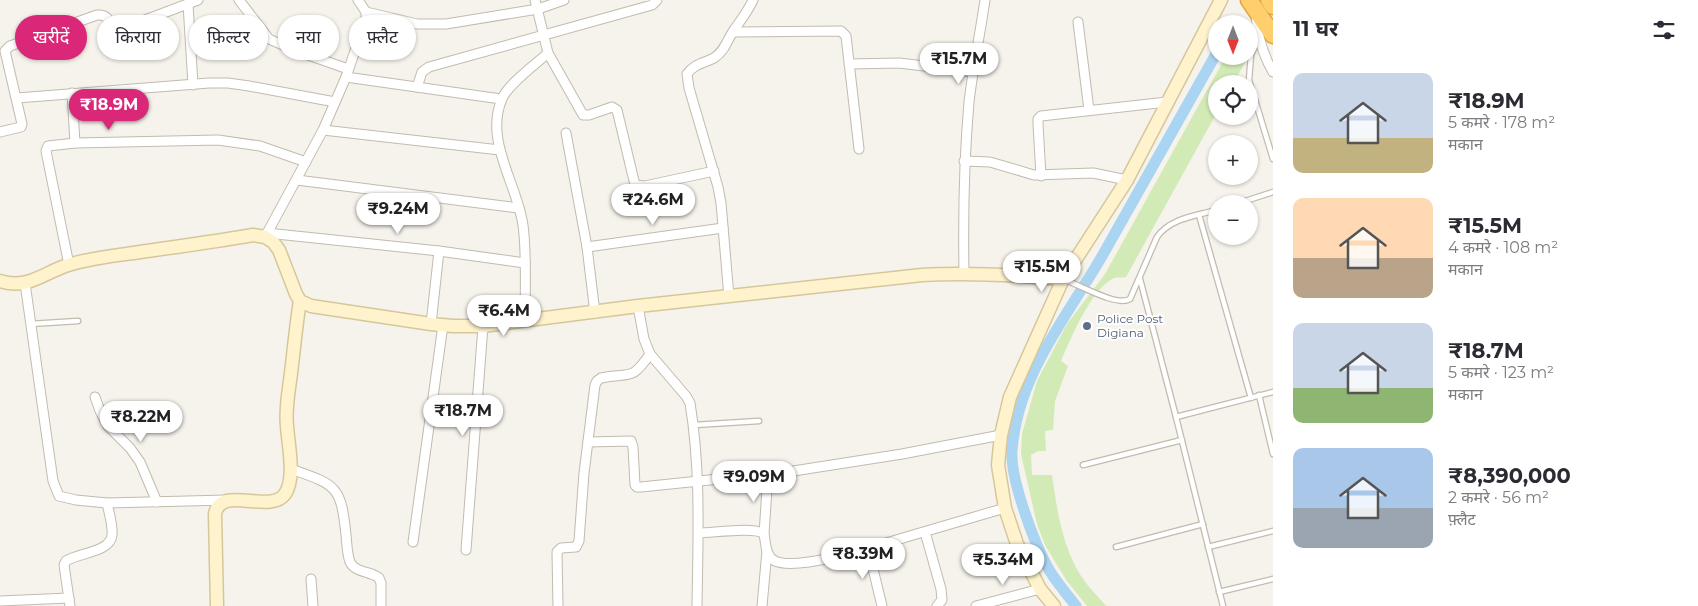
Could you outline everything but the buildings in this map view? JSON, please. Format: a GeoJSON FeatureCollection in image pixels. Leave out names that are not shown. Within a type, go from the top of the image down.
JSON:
{"type":"FeatureCollection","features":[{"type":"Feature","properties":{"kind":"highway"},"geometry":{"type":"LineString","coordinates":[[1269,0],[1273,6]]}},
{"type":"Feature","properties":{"kind":"highway"},"geometry":{"type":"LineString","coordinates":[[1252,4],[1266,36]]}},
{"type":"Feature","properties":{"kind":"street"},"geometry":{"type":"LineString","coordinates":[[0,132],[21,127],[22,124],[5,51],[10,46],[97,15],[107,17],[113,28],[118,30],[198,0]]}},
{"type":"Feature","properties":{"kind":"street"},"geometry":{"type":"LineString","coordinates":[[239,0],[269,39],[347,73],[417,87],[502,99]]}},
{"type":"Feature","properties":{"kind":"street"},"geometry":{"type":"LineString","coordinates":[[266,235],[323,130],[347,73],[365,26],[366,12],[358,0]]}},
{"type":"Feature","properties":{"kind":"street"},"geometry":{"type":"LineString","coordinates":[[366,12],[430,25],[454,23],[537,4],[564,0]]}},
{"type":"Feature","properties":{"kind":"street"},"geometry":{"type":"LineString","coordinates":[[417,87],[422,72],[429,67],[652,5],[657,0]]}},
{"type":"Feature","properties":{"kind":"street"},"geometry":{"type":"LineString","coordinates":[[729,297],[721,203],[714,171],[689,88],[687,74],[696,66],[714,58],[724,49],[733,32],[749,10],[753,0]]}},
{"type":"Feature","properties":{"kind":"street"},"geometry":{"type":"LineString","coordinates":[[964,273],[964,161],[969,102],[985,0]]}},
{"type":"Feature","properties":{"kind":"street"},"geometry":{"type":"LineString","coordinates":[[1054,606],[1040,589],[1017,544],[1005,508],[998,464],[1001,435],[1010,397],[1063,279],[1127,180],[1221,0]]}},
{"type":"Feature","properties":{"kind":"street"},"geometry":{"type":"LineString","coordinates":[[188,4],[193,85]]}},
{"type":"Feature","properties":{"kind":"street"},"geometry":{"type":"LineString","coordinates":[[537,4],[548,53],[583,115],[589,115],[612,107],[617,110],[635,185],[645,186],[714,171]]}},
{"type":"Feature","properties":{"kind":"street"},"geometry":{"type":"LineString","coordinates":[[1078,22],[1089,110]]}},
{"type":"Feature","properties":{"kind":"street"},"geometry":{"type":"LineString","coordinates":[[733,32],[841,31],[846,36],[859,149]]}},
{"type":"Feature","properties":{"kind":"street"},"geometry":{"type":"LineString","coordinates":[[1266,36],[1262,50],[1273,72]]}},
{"type":"Feature","properties":{"kind":"street"},"geometry":{"type":"LineString","coordinates":[[525,321],[523,226],[500,150],[498,121],[502,99],[506,91],[548,53]]}},
{"type":"Feature","properties":{"kind":"street"},"geometry":{"type":"LineString","coordinates":[[849,64],[900,63],[974,72]]}},
{"type":"Feature","properties":{"kind":"street"},"geometry":{"type":"LineString","coordinates":[[17,98],[228,83],[335,102]]}},
{"type":"Feature","properties":{"kind":"street"},"geometry":{"type":"LineString","coordinates":[[72,93],[75,144]]}},
{"type":"Feature","properties":{"kind":"street"},"geometry":{"type":"LineString","coordinates":[[1041,176],[1038,119],[1047,115],[1167,102]]}},
{"type":"Feature","properties":{"kind":"street"},"geometry":{"type":"LineString","coordinates":[[323,130],[500,150]]}},
{"type":"Feature","properties":{"kind":"street"},"geometry":{"type":"LineString","coordinates":[[566,133],[587,247],[595,312]]}},
{"type":"Feature","properties":{"kind":"street"},"geometry":{"type":"LineString","coordinates":[[69,265],[46,149],[51,145],[233,141],[260,146],[306,162]]}},
{"type":"Feature","properties":{"kind":"street"},"geometry":{"type":"LineString","coordinates":[[964,161],[990,162],[1026,174],[1041,176],[1093,173],[1127,180]]}},
{"type":"Feature","properties":{"kind":"street"},"geometry":{"type":"LineString","coordinates":[[296,180],[519,208]]}},
{"type":"Feature","properties":{"kind":"street"},"geometry":{"type":"LineString","coordinates":[[587,247],[723,228]]}},
{"type":"Feature","properties":{"kind":"street"},"geometry":{"type":"LineString","coordinates":[[0,280],[11,284],[25,283],[69,265],[103,257],[253,235],[439,252],[525,263]]}},
{"type":"Feature","properties":{"kind":"street"},"geometry":{"type":"LineString","coordinates":[[25,283],[42,412],[55,489],[59,496],[67,499],[107,503],[231,500],[259,502],[280,498],[285,494],[291,469],[286,408],[300,301],[278,250],[266,235]]}},
{"type":"Feature","properties":{"kind":"street"},"geometry":{"type":"LineString","coordinates":[[413,542],[437,325],[439,252]]}},
{"type":"Feature","properties":{"kind":"street"},"geometry":{"type":"LineString","coordinates":[[300,301],[311,306],[437,325],[483,326],[638,306],[922,275],[964,273],[1007,274],[1063,279]]}},
{"type":"Feature","properties":{"kind":"street"},"geometry":{"type":"LineString","coordinates":[[638,306],[644,339],[650,354],[690,403],[697,481],[699,533],[697,606]]}},
{"type":"Feature","properties":{"kind":"street"},"geometry":{"type":"LineString","coordinates":[[466,550],[483,326]]}},
{"type":"Feature","properties":{"kind":"street"},"geometry":{"type":"LineString","coordinates":[[558,606],[557,552],[561,548],[572,548],[579,544],[588,442],[597,381],[606,377],[632,374],[641,368],[650,354]]}},
{"type":"Feature","properties":{"kind":"street"},"geometry":{"type":"LineString","coordinates":[[95,397],[108,426],[130,448],[140,462],[157,502]]}},
{"type":"Feature","properties":{"kind":"street"},"geometry":{"type":"LineString","coordinates":[[588,442],[631,441],[633,447],[634,480],[637,487],[768,474],[902,454],[1001,435]]}},
{"type":"Feature","properties":{"kind":"street"},"geometry":{"type":"LineString","coordinates":[[291,469],[320,479],[336,492],[344,509],[350,562],[355,568],[380,578],[381,606]]}},
{"type":"Feature","properties":{"kind":"street"},"geometry":{"type":"LineString","coordinates":[[768,474],[764,534],[770,558],[776,562],[797,563],[837,557],[1005,508]]}},
{"type":"Feature","properties":{"kind":"street"},"geometry":{"type":"LineString","coordinates":[[217,606],[215,514],[216,507],[221,502],[231,500]]}},
{"type":"Feature","properties":{"kind":"street"},"geometry":{"type":"LineString","coordinates":[[0,601],[70,602],[64,570],[66,561],[105,547],[110,543],[112,538],[107,503]]}},
{"type":"Feature","properties":{"kind":"street"},"geometry":{"type":"LineString","coordinates":[[699,533],[750,530],[761,531],[764,534]]}},
{"type":"Feature","properties":{"kind":"street"},"geometry":{"type":"LineString","coordinates":[[925,532],[941,588],[942,600],[937,606]]}},
{"type":"Feature","properties":{"kind":"street"},"geometry":{"type":"LineString","coordinates":[[868,548],[882,606]]}},
{"type":"Feature","properties":{"kind":"street"},"geometry":{"type":"LineString","coordinates":[[762,606],[767,550]]}},
{"type":"Feature","properties":{"kind":"street"},"geometry":{"type":"LineString","coordinates":[[311,580],[314,606]]}},
{"type":"Feature","properties":{"kind":"street"},"geometry":{"type":"LineString","coordinates":[[976,606],[1040,589]]}},
{"type":"Feature","properties":{"kind":"lane"},"geometry":{"type":"LineString","coordinates":[[1266,36],[1251,55],[1249,80],[1273,159]]}},
{"type":"Feature","properties":{"kind":"lane"},"geometry":{"type":"LineString","coordinates":[[1258,197],[1273,192]]}},
{"type":"Feature","properties":{"kind":"lane"},"geometry":{"type":"LineString","coordinates":[[1063,279],[1111,300],[1126,301],[1130,299],[1157,237],[1162,230],[1176,222],[1208,212]]}},
{"type":"Feature","properties":{"kind":"lane"},"geometry":{"type":"LineString","coordinates":[[1199,215],[1251,398]]}},
{"type":"Feature","properties":{"kind":"lane"},"geometry":{"type":"LineString","coordinates":[[1140,279],[1223,606]]}},
{"type":"Feature","properties":{"kind":"lane"},"geometry":{"type":"LineString","coordinates":[[30,324],[78,321]]}},
{"type":"Feature","properties":{"kind":"lane"},"geometry":{"type":"LineString","coordinates":[[1176,417],[1273,392]]}},
{"type":"Feature","properties":{"kind":"lane"},"geometry":{"type":"LineString","coordinates":[[1259,395],[1273,454]]}},
{"type":"Feature","properties":{"kind":"lane"},"geometry":{"type":"LineString","coordinates":[[692,425],[759,421]]}},
{"type":"Feature","properties":{"kind":"lane"},"geometry":{"type":"LineString","coordinates":[[1083,465],[1182,440]]}},
{"type":"Feature","properties":{"kind":"lane"},"geometry":{"type":"LineString","coordinates":[[1116,547],[1203,524]]}},
{"type":"Feature","properties":{"kind":"lane"},"geometry":{"type":"LineString","coordinates":[[1208,546],[1273,531]]}},
{"type":"Feature","properties":{"kind":"lane"},"geometry":{"type":"LineString","coordinates":[[1219,592],[1273,579]]}},
{"type":"Feature","properties":{"kind":"green space"},"geometry":{"type":"Polygon","coordinates":[[[1221,65],[1244,65],[1238,75],[1215,75],[1221,65]]]}},
{"type":"Feature","properties":{"kind":"green space"},"geometry":{"type":"Polygon","coordinates":[[[1208,88],[1208,125],[1210,125],[1126,277],[1114,278],[1106,284],[1097,292],[1083,315],[1061,361],[1068,366],[1055,401],[1053,430],[1045,431],[1046,451],[1038,451],[1031,455],[1032,475],[1052,475],[1058,514],[1069,552],[1084,580],[1106,606],[1087,606],[1067,581],[1054,560],[1045,545],[1037,524],[1021,454],[1022,434],[1037,381],[1067,324],[1105,274],[1208,88]]]}},
{"type":"Feature","properties":{"kind":"waterway"},"geometry":{"type":"LineString","coordinates":[[1076,606],[1056,580],[1032,534],[1015,479],[1012,451],[1016,424],[1023,398],[1045,350],[1101,258],[1210,65]]}},
{"type":"Feature","properties":{"kind":"place","name":"Police Post Digiana"},"geometry":{"type":"Point","coordinates":[1087,326]}}]}
